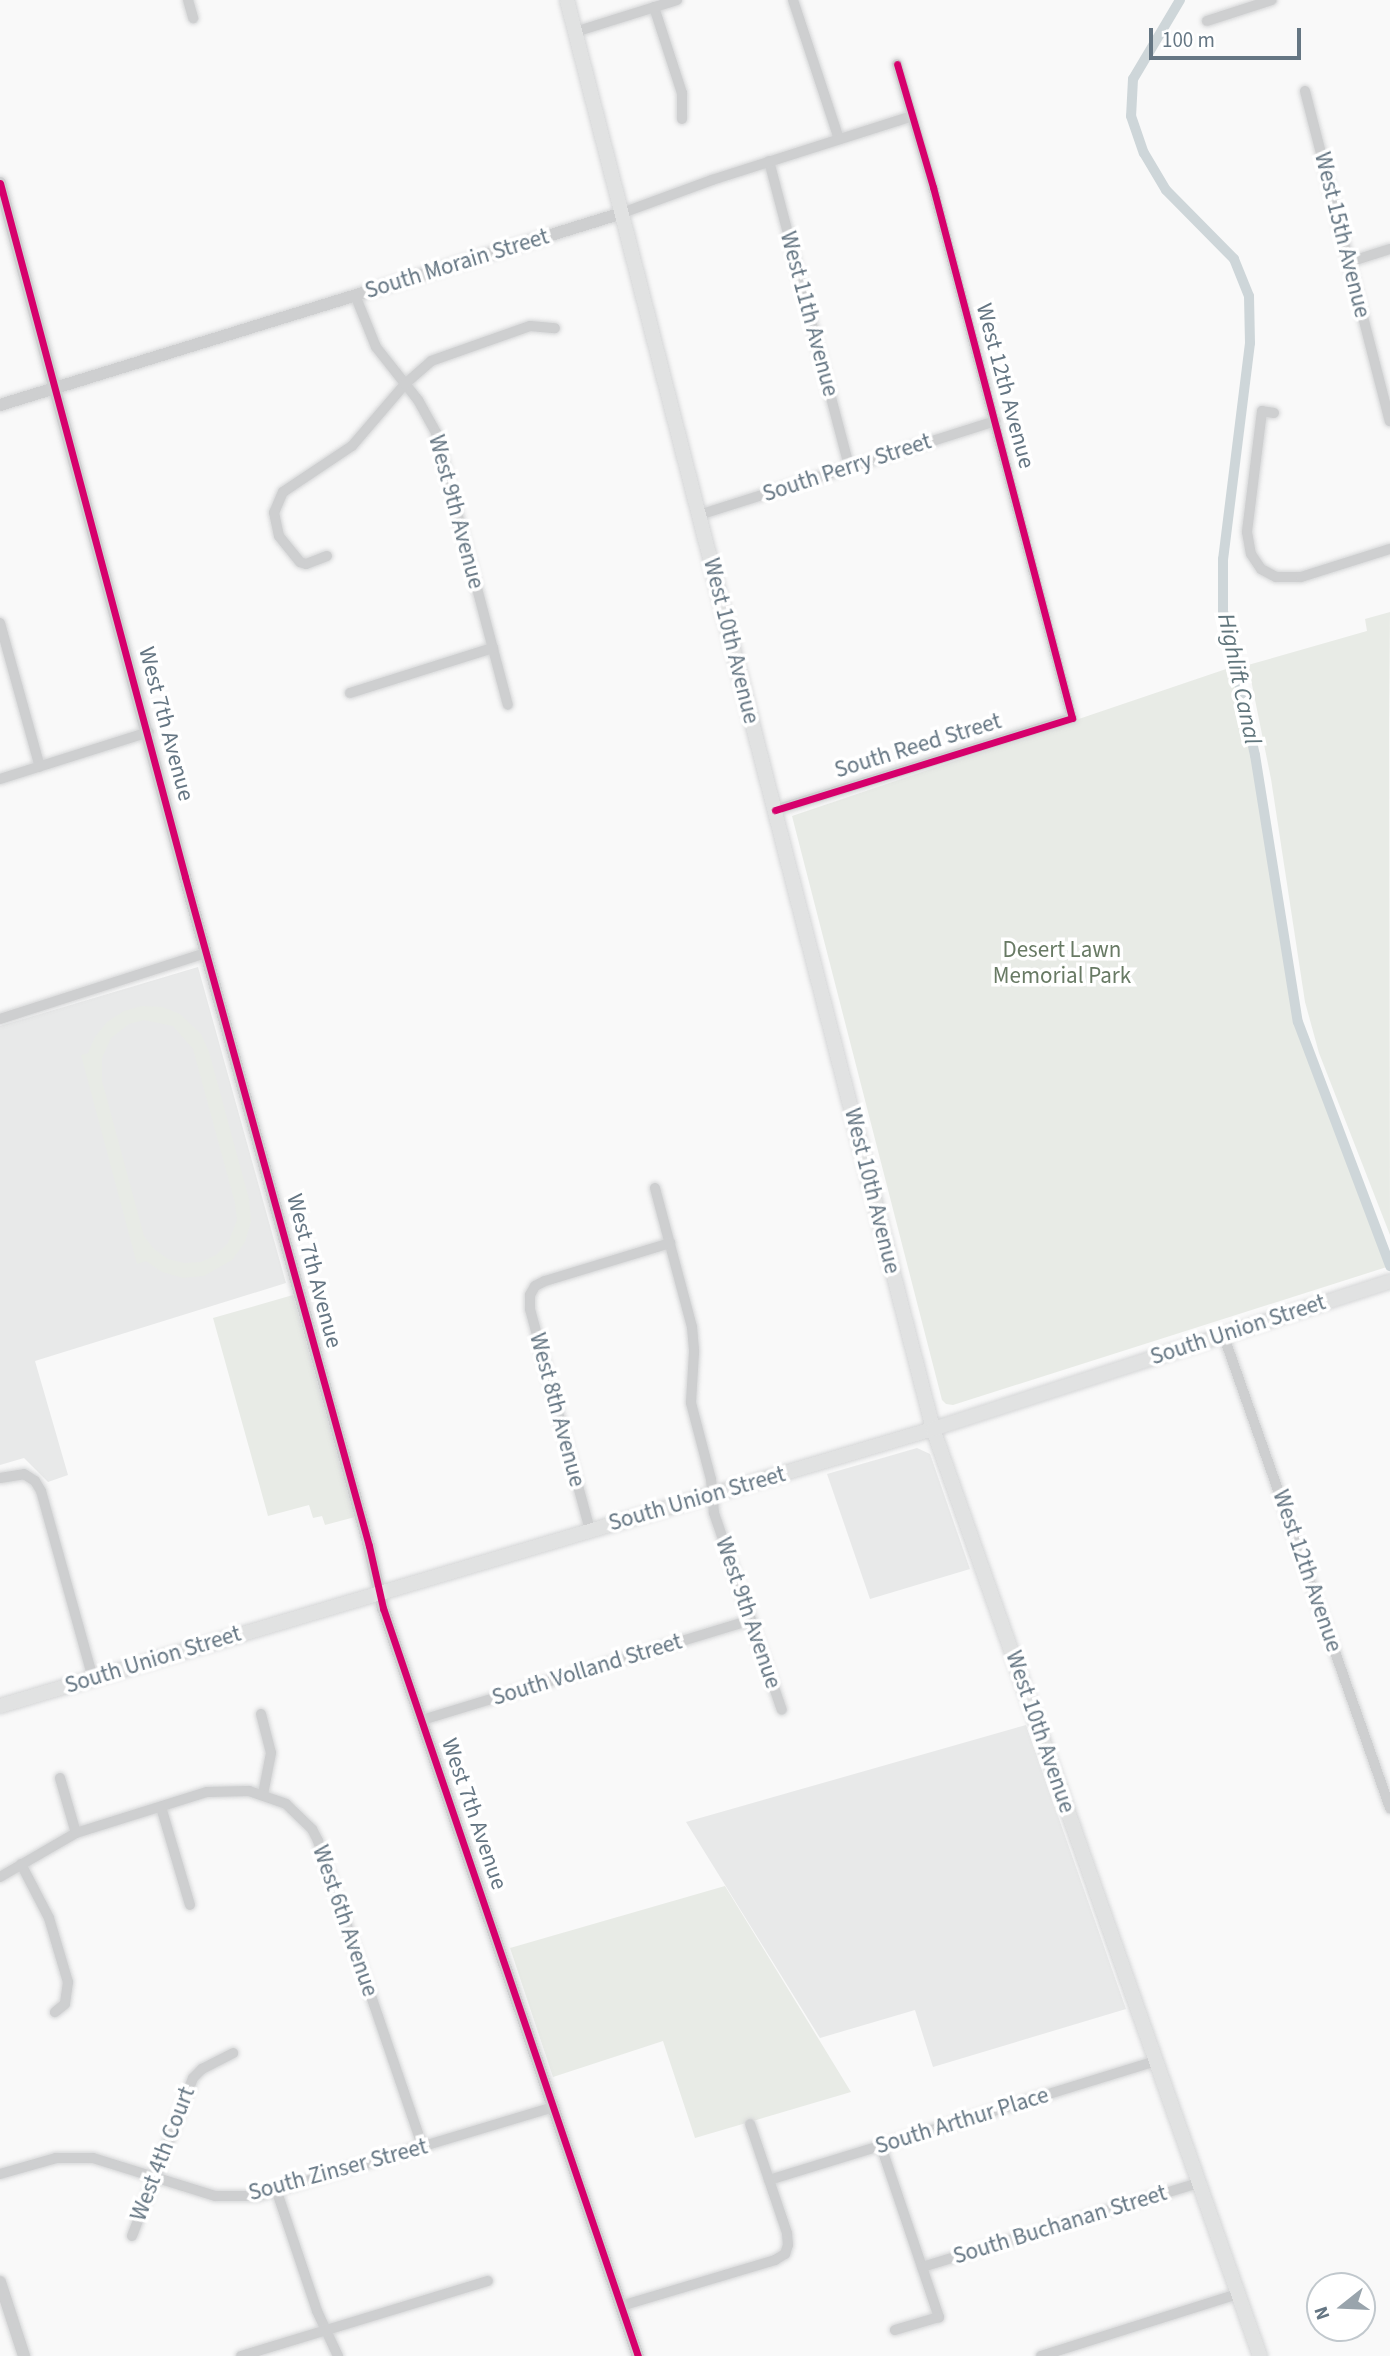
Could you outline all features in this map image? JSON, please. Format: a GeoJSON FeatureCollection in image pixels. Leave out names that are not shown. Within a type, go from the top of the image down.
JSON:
{"type":"FeatureCollection","features":[{"type":"Feature","properties":{"kind":"main road","name":"West 10th Avenue"},"geometry":{"type":"LineString","coordinates":[[567,0],[933,1429],[1260,2356]]}},
{"type":"Feature","properties":{"kind":"main road","name":"South Union Street"},"geometry":{"type":"LineString","coordinates":[[0,1706],[933,1429],[1390,1281]]}},
{"type":"Feature","properties":{"kind":"street"},"geometry":{"type":"LineString","coordinates":[[188,0],[193,18]]}},
{"type":"Feature","properties":{"kind":"street"},"geometry":{"type":"LineString","coordinates":[[575,32],[677,0]]}},
{"type":"Feature","properties":{"kind":"street"},"geometry":{"type":"LineString","coordinates":[[793,0],[839,139]]}},
{"type":"Feature","properties":{"kind":"street"},"geometry":{"type":"LineString","coordinates":[[1208,21],[1272,0]]}},
{"type":"Feature","properties":{"kind":"street"},"geometry":{"type":"LineString","coordinates":[[654,7],[682,93],[682,118]]}},
{"type":"Feature","properties":{"kind":"street","name":"West 12th Avenue"},"geometry":{"type":"LineString","coordinates":[[897,64],[995,421],[1072,718]]}},
{"type":"Feature","properties":{"kind":"street","name":"West 15th Avenue"},"geometry":{"type":"LineString","coordinates":[[1305,91],[1387,395],[1390,421]]}},
{"type":"Feature","properties":{"kind":"street","name":"South Morain Street"},"geometry":{"type":"LineString","coordinates":[[0,405],[622,213],[768,161],[912,116]]}},
{"type":"Feature","properties":{"kind":"street","name":"West 11th Avenue"},"geometry":{"type":"LineString","coordinates":[[768,161],[849,467]]}},
{"type":"Feature","properties":{"kind":"street","name":"West 7th Avenue"},"geometry":{"type":"LineString","coordinates":[[0,183],[380,1593],[638,2356]]}},
{"type":"Feature","properties":{"kind":"street"},"geometry":{"type":"LineString","coordinates":[[1349,262],[1390,249]]}},
{"type":"Feature","properties":{"kind":"street","name":"West 9th Avenue"},"geometry":{"type":"LineString","coordinates":[[355,295],[376,347],[429,416],[436,433],[508,705]]}},
{"type":"Feature","properties":{"kind":"street"},"geometry":{"type":"LineString","coordinates":[[327,556],[306,564],[295,558],[276,528],[274,513],[277,498],[362,437],[419,369],[452,351],[530,326],[555,328]]}},
{"type":"Feature","properties":{"kind":"street"},"geometry":{"type":"LineString","coordinates":[[1274,412],[1262,411],[1247,532],[1251,554],[1261,569],[1276,577],[1293,578],[1390,549]]}},
{"type":"Feature","properties":{"kind":"street","name":"South Perry Street"},"geometry":{"type":"LineString","coordinates":[[699,515],[995,421]]}},
{"type":"Feature","properties":{"kind":"street"},"geometry":{"type":"LineString","coordinates":[[0,623],[40,767]]}},
{"type":"Feature","properties":{"kind":"street"},"geometry":{"type":"LineString","coordinates":[[349,693],[493,648]]}},
{"type":"Feature","properties":{"kind":"street","name":"South Reed Street"},"geometry":{"type":"LineString","coordinates":[[775,810],[1072,718]]}},
{"type":"Feature","properties":{"kind":"street"},"geometry":{"type":"LineString","coordinates":[[0,779],[149,732]]}},
{"type":"Feature","properties":{"kind":"street"},"geometry":{"type":"LineString","coordinates":[[0,1019],[206,953]]}},
{"type":"Feature","properties":{"kind":"street","name":"West 9th Avenue"},"geometry":{"type":"LineString","coordinates":[[655,1188],[692,1327],[694,1352],[691,1403],[712,1493],[714,1513],[782,1710]]}},
{"type":"Feature","properties":{"kind":"street","name":"West 8th Avenue"},"geometry":{"type":"LineString","coordinates":[[590,1530],[530,1309],[533,1290],[545,1281],[670,1243]]}},
{"type":"Feature","properties":{"kind":"street","name":"West 12th Avenue"},"geometry":{"type":"LineString","coordinates":[[1223,1334],[1390,1808]]}},
{"type":"Feature","properties":{"kind":"street"},"geometry":{"type":"LineString","coordinates":[[0,1478],[24,1474],[35,1481],[41,1491],[93,1678]]}},
{"type":"Feature","properties":{"kind":"street","name":"South Volland Street"},"geometry":{"type":"LineString","coordinates":[[422,1720],[751,1620]]}},
{"type":"Feature","properties":{"kind":"street"},"geometry":{"type":"LineString","coordinates":[[0,1877],[76,1833],[223,1789],[263,1794],[271,1753],[261,1714]]}},
{"type":"Feature","properties":{"kind":"street"},"geometry":{"type":"LineString","coordinates":[[60,1778],[76,1833]]}},
{"type":"Feature","properties":{"kind":"street","name":"West 6th Avenue"},"geometry":{"type":"LineString","coordinates":[[263,1794],[286,1804],[312,1829],[318,1841],[423,2148]]}},
{"type":"Feature","properties":{"kind":"street"},"geometry":{"type":"LineString","coordinates":[[161,1807],[190,1905]]}},
{"type":"Feature","properties":{"kind":"street"},"geometry":{"type":"LineString","coordinates":[[21,1864],[49,1918],[68,1982],[65,2004],[55,2012]]}},
{"type":"Feature","properties":{"kind":"street","name":"West 4th Court"},"geometry":{"type":"LineString","coordinates":[[132,2236],[193,2078],[202,2068],[233,2053]]}},
{"type":"Feature","properties":{"kind":"street","name":"South Arthur Place"},"geometry":{"type":"LineString","coordinates":[[769,2180],[1156,2061]]}},
{"type":"Feature","properties":{"kind":"street","name":"South Zinser Street"},"geometry":{"type":"LineString","coordinates":[[0,2174],[43,2161],[74,2157],[125,2166],[215,2196],[257,2196],[554,2107]]}},
{"type":"Feature","properties":{"kind":"street"},"geometry":{"type":"LineString","coordinates":[[621,2306],[775,2260],[787,2250],[787,2232],[750,2124]]}},
{"type":"Feature","properties":{"kind":"street"},"geometry":{"type":"LineString","coordinates":[[881,2146],[939,2316],[894,2330]]}},
{"type":"Feature","properties":{"kind":"street","name":"South Buchanan Street"},"geometry":{"type":"LineString","coordinates":[[922,2267],[1199,2183]]}},
{"type":"Feature","properties":{"kind":"street"},"geometry":{"type":"LineString","coordinates":[[277,2192],[325,2331],[338,2356]]}},
{"type":"Feature","properties":{"kind":"street"},"geometry":{"type":"LineString","coordinates":[[241,2356],[488,2281]]}},
{"type":"Feature","properties":{"kind":"street"},"geometry":{"type":"LineString","coordinates":[[0,2282],[24,2356]]}},
{"type":"Feature","properties":{"kind":"street"},"geometry":{"type":"LineString","coordinates":[[1041,2356],[1238,2294]]}},
{"type":"Feature","properties":{"kind":"shaded area"},"geometry":{"type":"Polygon","coordinates":[[[198,967],[286,1283],[35,1361],[68,1475],[48,1482],[24,1458],[0,1465],[0,1026],[198,967]]]}},
{"type":"Feature","properties":{"kind":"shaded area"},"geometry":{"type":"Polygon","coordinates":[[[917,1448],[930,1454],[970,1569],[870,1599],[827,1474],[917,1448]]]}},
{"type":"Feature","properties":{"kind":"shaded area"},"geometry":{"type":"Polygon","coordinates":[[[1026,1725],[1126,2009],[933,2067],[915,2010],[820,2038],[686,1822],[1026,1725]]]}},
{"type":"Feature","properties":{"kind":"green space"},"geometry":{"type":"Polygon","coordinates":[[[1390,612],[1390,1235],[1319,1053],[1305,1002],[1271,779],[1248,665],[1367,631],[1365,619],[1390,612]]]}},
{"type":"Feature","properties":{"kind":"green space","name":"Desert Lawn Memorial Park"},"geometry":{"type":"Polygon","coordinates":[[[1235,666],[1301,1026],[1390,1266],[953,1405],[946,1404],[942,1400],[792,816],[1235,666]]]}},
{"type":"Feature","properties":{"kind":"green space"},"geometry":{"type":"Polygon","coordinates":[[[142,1006],[162,1007],[180,1014],[201,1034],[209,1052],[249,1199],[251,1221],[245,1242],[232,1260],[204,1276],[183,1278],[162,1272],[146,1261],[137,1264],[81,1055],[88,1053],[95,1037],[107,1022],[124,1011],[142,1006]],[[144,1020],[129,1024],[111,1038],[102,1058],[102,1081],[144,1236],[154,1249],[168,1259],[184,1263],[201,1262],[216,1255],[228,1243],[237,1220],[235,1203],[193,1049],[173,1026],[144,1020]]]}},
{"type":"Feature","properties":{"kind":"green space"},"geometry":{"type":"Polygon","coordinates":[[[293,1295],[355,1517],[325,1525],[322,1516],[313,1518],[309,1505],[268,1516],[213,1318],[293,1295]]]}},
{"type":"Feature","properties":{"kind":"green space"},"geometry":{"type":"Polygon","coordinates":[[[725,1886],[851,2092],[695,2138],[663,2041],[553,2077],[510,1948],[725,1886]]]}},
{"type":"Feature","properties":{"kind":"waterway","name":"Highlift Canal"},"geometry":{"type":"LineString","coordinates":[[1180,0],[1133,79],[1131,116],[1144,153],[1166,190],[1234,259],[1249,296],[1250,343],[1223,559],[1223,611],[1255,755],[1298,1022],[1390,1266]]}},
{"type":"Feature","properties":{"kind":"cycle path"},"geometry":{"type":"LineString","coordinates":[[775,810],[1072,718],[933,187],[897,64]]}},
{"type":"Feature","properties":{"kind":"cycle path"},"geometry":{"type":"LineString","coordinates":[[0,183],[185,877],[369,1546],[383,1608],[638,2356]]}}]}
